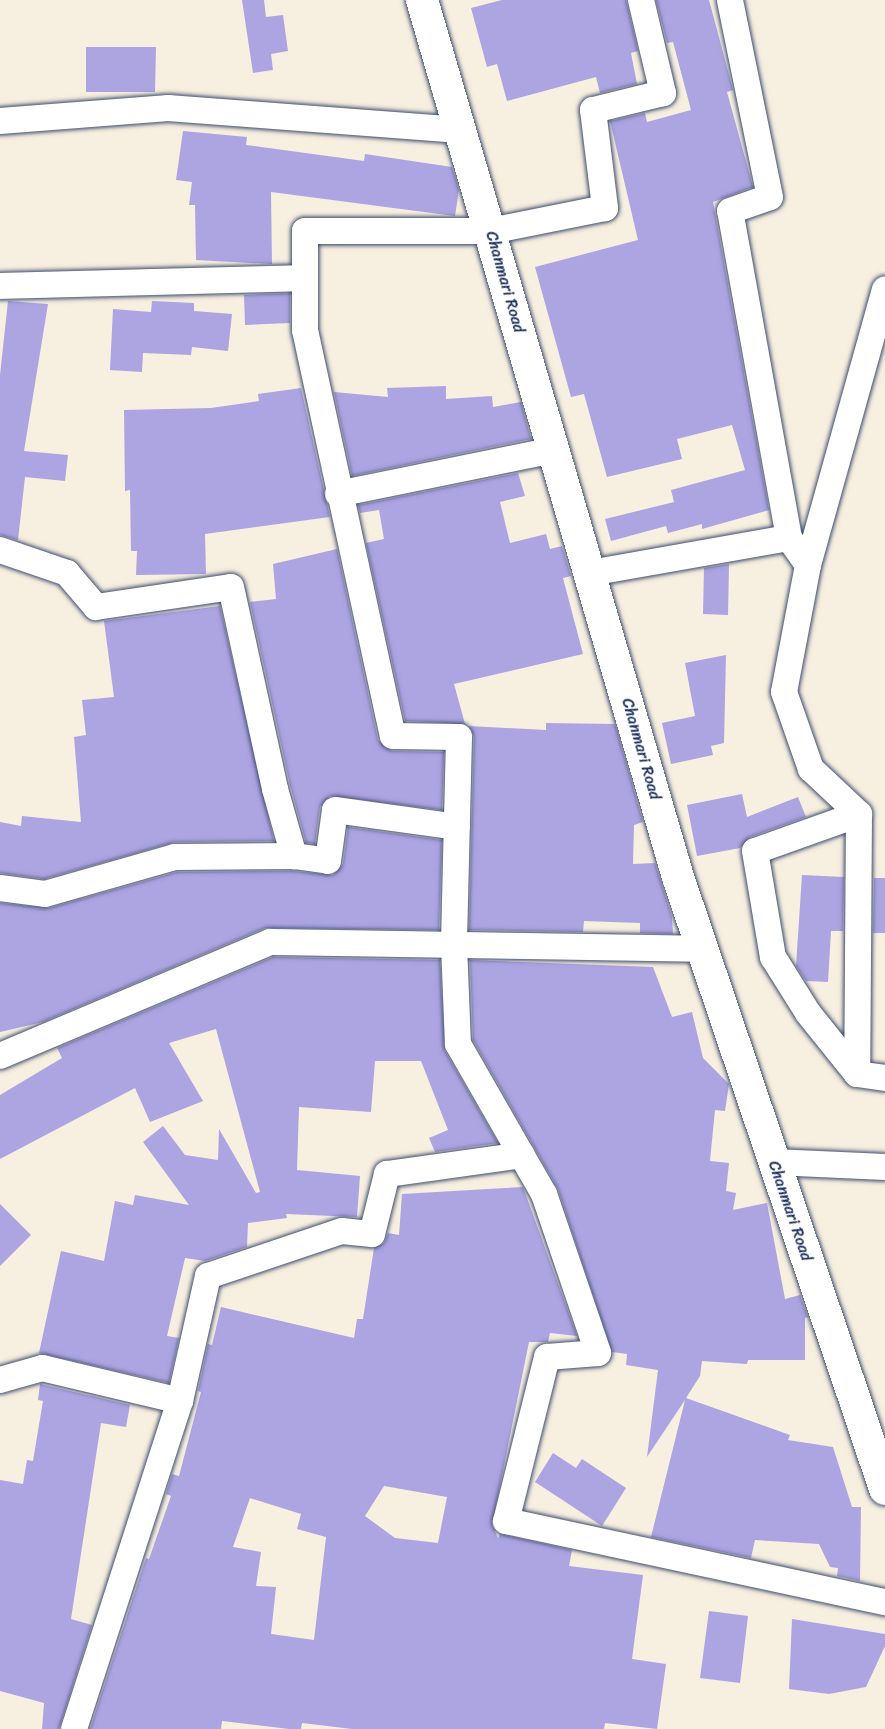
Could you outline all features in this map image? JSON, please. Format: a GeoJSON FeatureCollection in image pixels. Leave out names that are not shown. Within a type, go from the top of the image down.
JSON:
{"type":"FeatureCollection","features":[{"type":"Feature","properties":{"kind":"street","name":"Chanmari Road"},"geometry":{"type":"LineString","coordinates":[[422,0],[701,949],[885,1489]]}},
{"type":"Feature","properties":{"kind":"street"},"geometry":{"type":"LineString","coordinates":[[641,0],[663,93],[593,110],[605,208],[490,231],[305,231],[305,330],[338,494],[393,736],[459,737],[454,945],[458,1044],[544,1194],[598,1353],[548,1357],[506,1521],[885,1602]]}},
{"type":"Feature","properties":{"kind":"street"},"geometry":{"type":"LineString","coordinates":[[730,0],[770,197],[730,211],[789,538],[808,565]]}},
{"type":"Feature","properties":{"kind":"street"},"geometry":{"type":"LineString","coordinates":[[0,121],[168,108],[460,130]]}},
{"type":"Feature","properties":{"kind":"street"},"geometry":{"type":"LineString","coordinates":[[0,286],[305,278]]}},
{"type":"Feature","properties":{"kind":"street"},"geometry":{"type":"LineString","coordinates":[[857,1074],[859,814],[811,769],[784,692],[808,565],[885,290]]}},
{"type":"Feature","properties":{"kind":"street"},"geometry":{"type":"LineString","coordinates":[[338,494],[554,450]]}},
{"type":"Feature","properties":{"kind":"street"},"geometry":{"type":"LineString","coordinates":[[590,573],[789,538]]}},
{"type":"Feature","properties":{"kind":"street"},"geometry":{"type":"LineString","coordinates":[[0,549],[67,573],[96,607],[231,587],[275,789],[294,856]]}},
{"type":"Feature","properties":{"kind":"street"},"geometry":{"type":"LineString","coordinates":[[0,888],[45,894],[175,856],[294,856],[328,861],[335,810],[457,827]]}},
{"type":"Feature","properties":{"kind":"street"},"geometry":{"type":"LineString","coordinates":[[859,814],[755,851],[773,957],[808,1013],[857,1074],[885,1078]]}},
{"type":"Feature","properties":{"kind":"street"},"geometry":{"type":"LineString","coordinates":[[0,1056],[270,942],[701,949]]}},
{"type":"Feature","properties":{"kind":"street"},"geometry":{"type":"LineString","coordinates":[[74,1729],[180,1401],[208,1276],[342,1231],[372,1234],[387,1174],[522,1155]]}},
{"type":"Feature","properties":{"kind":"street"},"geometry":{"type":"LineString","coordinates":[[774,1162],[885,1167]]}},
{"type":"Feature","properties":{"kind":"street"},"geometry":{"type":"LineString","coordinates":[[0,1380],[42,1368],[180,1401]]}},
{"type":"Feature","properties":{"kind":"building"},"geometry":{"type":"Polygon","coordinates":[[[242,0],[264,0],[266,17],[283,15],[288,51],[271,54],[273,70],[253,73],[242,0]]]}},
{"type":"Feature","properties":{"kind":"building"},"geometry":{"type":"Polygon","coordinates":[[[502,0],[626,0],[638,51],[631,53],[637,84],[600,93],[596,77],[507,101],[497,64],[487,67],[471,8],[502,0]]]}},
{"type":"Feature","properties":{"kind":"building"},"geometry":{"type":"Polygon","coordinates":[[[656,0],[709,0],[733,90],[727,92],[753,187],[713,202],[769,510],[702,529],[702,524],[668,533],[666,526],[611,541],[605,519],[674,502],[671,490],[745,470],[732,425],[677,439],[682,459],[607,477],[584,394],[571,397],[535,267],[638,240],[610,121],[645,113],[647,122],[691,110],[673,42],[667,43],[656,0]]]}},
{"type":"Feature","properties":{"kind":"building"},"geometry":{"type":"Polygon","coordinates":[[[86,47],[156,47],[155,92],[86,92],[86,47]]]}},
{"type":"Feature","properties":{"kind":"building"},"geometry":{"type":"Polygon","coordinates":[[[183,131],[247,137],[246,145],[364,161],[365,154],[452,167],[459,190],[455,216],[271,192],[272,264],[196,260],[195,205],[189,205],[192,182],[176,180],[183,131]]]}},
{"type":"Feature","properties":{"kind":"building"},"geometry":{"type":"Polygon","coordinates":[[[290,293],[290,323],[245,325],[244,295],[290,293]]]}},
{"type":"Feature","properties":{"kind":"building"},"geometry":{"type":"Polygon","coordinates":[[[8,301],[48,304],[24,451],[68,455],[65,481],[25,477],[18,540],[0,535],[0,375],[8,301]]]}},
{"type":"Feature","properties":{"kind":"building"},"geometry":{"type":"Polygon","coordinates":[[[152,301],[194,303],[194,311],[232,314],[228,351],[192,347],[191,355],[143,353],[142,372],[110,370],[113,309],[151,312],[152,301]]]}},
{"type":"Feature","properties":{"kind":"building"},"geometry":{"type":"Polygon","coordinates":[[[446,386],[446,399],[492,396],[493,407],[521,402],[531,439],[352,476],[334,392],[388,397],[387,388],[446,386]]]}},
{"type":"Feature","properties":{"kind":"building"},"geometry":{"type":"Polygon","coordinates":[[[301,388],[330,517],[205,534],[206,574],[136,575],[137,551],[131,551],[130,490],[125,491],[124,410],[211,408],[259,401],[258,394],[301,388]]]}},
{"type":"Feature","properties":{"kind":"building"},"geometry":{"type":"Polygon","coordinates":[[[518,473],[525,496],[500,502],[510,543],[546,534],[550,549],[562,546],[571,576],[563,578],[583,654],[454,684],[465,724],[405,721],[366,543],[384,539],[379,510],[360,513],[358,505],[518,473]]]}},
{"type":"Feature","properties":{"kind":"building"},"geometry":{"type":"Polygon","coordinates":[[[337,549],[378,740],[392,751],[444,752],[442,810],[330,796],[320,807],[315,844],[306,843],[290,785],[250,602],[276,599],[273,564],[337,549]]]}},
{"type":"Feature","properties":{"kind":"building"},"geometry":{"type":"Polygon","coordinates":[[[729,564],[728,615],[703,614],[704,568],[729,564]]]}},
{"type":"Feature","properties":{"kind":"building"},"geometry":{"type":"Polygon","coordinates":[[[220,606],[274,841],[175,842],[44,879],[0,873],[0,822],[21,826],[22,816],[81,822],[74,737],[86,735],[82,700],[114,697],[104,621],[220,606]]]}},
{"type":"Feature","properties":{"kind":"building"},"geometry":{"type":"Polygon","coordinates":[[[726,655],[724,743],[711,746],[713,755],[671,764],[662,723],[695,716],[685,663],[726,655]]]}},
{"type":"Feature","properties":{"kind":"building"},"geometry":{"type":"Polygon","coordinates":[[[546,723],[615,724],[643,822],[634,825],[633,864],[655,863],[672,917],[673,934],[640,933],[640,923],[584,921],[583,932],[469,930],[474,737],[469,726],[546,730],[546,723]]]}},
{"type":"Feature","properties":{"kind":"building"},"geometry":{"type":"Polygon","coordinates":[[[742,794],[747,817],[798,797],[806,817],[750,837],[740,848],[697,856],[687,805],[742,794]]]}},
{"type":"Feature","properties":{"kind":"building"},"geometry":{"type":"Polygon","coordinates":[[[348,827],[442,840],[439,930],[265,928],[43,1022],[0,1032],[0,903],[49,908],[177,872],[293,871],[333,875],[343,864],[348,827]]]}},
{"type":"Feature","properties":{"kind":"building"},"geometry":{"type":"Polygon","coordinates":[[[802,875],[844,877],[843,931],[831,931],[828,982],[806,981],[796,966],[802,875]]]}},
{"type":"Feature","properties":{"kind":"building"},"geometry":{"type":"Polygon","coordinates":[[[874,878],[885,878],[885,933],[873,933],[874,878]]]}},
{"type":"Feature","properties":{"kind":"building"},"geometry":{"type":"Polygon","coordinates":[[[273,957],[440,960],[445,1051],[498,1143],[435,1152],[429,1138],[448,1130],[421,1061],[375,1061],[371,1112],[299,1107],[297,1170],[360,1176],[357,1217],[286,1214],[287,1218],[248,1223],[247,1247],[205,1261],[185,1258],[167,1336],[179,1338],[169,1383],[39,1353],[61,1251],[104,1261],[115,1201],[133,1205],[135,1195],[189,1205],[143,1142],[163,1126],[185,1155],[218,1160],[219,1129],[256,1193],[260,1192],[216,1029],[169,1043],[203,1101],[150,1122],[135,1088],[0,1159],[0,1095],[62,1058],[57,1048],[273,957]]]}},
{"type":"Feature","properties":{"kind":"building"},"geometry":{"type":"Polygon","coordinates":[[[470,960],[653,967],[672,1017],[692,1012],[703,1058],[729,1084],[725,1111],[715,1110],[710,1161],[729,1163],[726,1191],[736,1193],[733,1210],[767,1203],[785,1299],[800,1295],[808,1317],[805,1318],[805,1360],[748,1360],[747,1364],[702,1361],[700,1376],[686,1398],[790,1435],[788,1440],[833,1447],[852,1507],[861,1507],[860,1581],[837,1576],[838,1568],[830,1567],[819,1544],[755,1540],[751,1558],[651,1537],[685,1400],[647,1457],[658,1370],[626,1365],[627,1354],[612,1352],[558,1189],[473,1040],[470,960]]]}},
{"type":"Feature","properties":{"kind":"building"},"geometry":{"type":"Polygon","coordinates":[[[523,1187],[577,1336],[550,1333],[548,1342],[529,1342],[492,1525],[498,1538],[500,1534],[572,1550],[569,1566],[643,1575],[632,1659],[666,1664],[657,1729],[605,1723],[604,1729],[352,1729],[302,1723],[301,1729],[289,1729],[222,1721],[221,1729],[90,1729],[146,1558],[149,1559],[171,1496],[166,1494],[172,1474],[179,1476],[201,1392],[198,1391],[208,1344],[212,1345],[221,1307],[354,1338],[357,1319],[363,1319],[374,1248],[384,1243],[388,1233],[399,1235],[402,1194],[523,1187]],[[384,1486],[365,1516],[395,1538],[438,1543],[447,1497],[384,1486]],[[250,1498],[233,1547],[261,1552],[256,1586],[276,1587],[271,1634],[314,1640],[326,1537],[297,1529],[301,1514],[250,1498]]]}},
{"type":"Feature","properties":{"kind":"building"},"geometry":{"type":"Polygon","coordinates":[[[0,1204],[31,1235],[0,1266],[0,1204]]]}},
{"type":"Feature","properties":{"kind":"building"},"geometry":{"type":"Polygon","coordinates":[[[40,1384],[130,1405],[126,1427],[101,1423],[71,1619],[92,1625],[59,1729],[42,1729],[44,1703],[0,1691],[0,1480],[23,1484],[27,1460],[33,1461],[43,1401],[38,1400],[40,1384]]]}},
{"type":"Feature","properties":{"kind":"building"},"geometry":{"type":"Polygon","coordinates":[[[553,1453],[576,1468],[582,1459],[626,1488],[602,1526],[535,1482],[553,1453]]]}},
{"type":"Feature","properties":{"kind":"building"},"geometry":{"type":"Polygon","coordinates":[[[709,1611],[748,1616],[740,1683],[700,1678],[709,1611]]]}},
{"type":"Feature","properties":{"kind":"building"},"geometry":{"type":"Polygon","coordinates":[[[792,1619],[885,1634],[885,1646],[866,1687],[829,1694],[789,1689],[792,1619]]]}}]}
